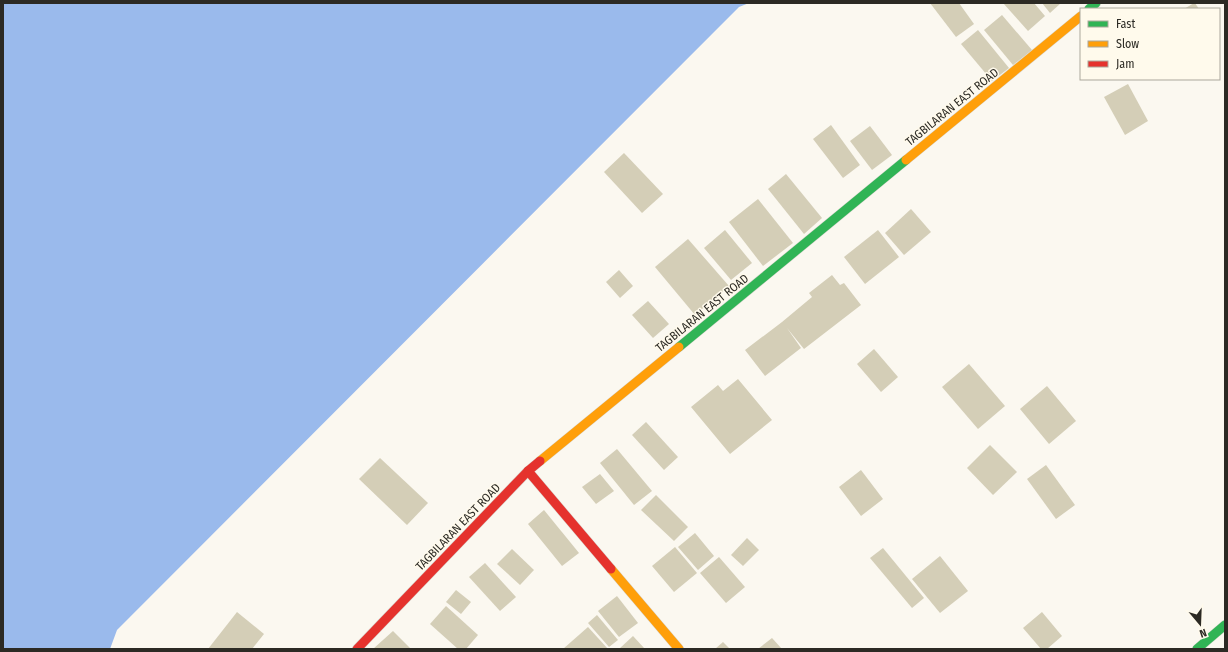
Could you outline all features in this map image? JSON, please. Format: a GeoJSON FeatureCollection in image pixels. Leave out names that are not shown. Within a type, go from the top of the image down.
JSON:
{"type":"FeatureCollection","features":[{"type":"Feature","properties":{"kind":"main road","name":"TAGBILARAN EAST ROAD"},"geometry":{"type":"LineString","coordinates":[[357,649],[528,471],[1080,17]]}},
{"type":"Feature","properties":{"kind":"main road"},"geometry":{"type":"LineString","coordinates":[[528,471],[679,649]]}},
{"type":"Feature","properties":{"kind":"main road"},"geometry":{"type":"LineString","coordinates":[[1197,649],[1225,625]]}},
{"type":"Feature","properties":{"kind":"water"},"geometry":{"type":"Polygon","coordinates":[[[3,3],[749,3],[739,7],[117,630],[110,649],[3,649],[3,3]]]}},
{"type":"Feature","properties":{"kind":"building"},"geometry":{"type":"Polygon","coordinates":[[[930,3],[959,3],[974,24],[956,37],[930,3]]]}},
{"type":"Feature","properties":{"kind":"building"},"geometry":{"type":"Polygon","coordinates":[[[1003,3],[1034,3],[1045,16],[1028,31],[1003,3]]]}},
{"type":"Feature","properties":{"kind":"building"},"geometry":{"type":"Polygon","coordinates":[[[1042,3],[1061,3],[1050,13],[1042,3]]]}},
{"type":"Feature","properties":{"kind":"building"},"geometry":{"type":"Polygon","coordinates":[[[1195,3],[1198,8],[1186,8],[1195,3]]]}},
{"type":"Feature","properties":{"kind":"building"},"geometry":{"type":"Polygon","coordinates":[[[1002,15],[1032,50],[1013,65],[984,30],[1002,15]]]}},
{"type":"Feature","properties":{"kind":"building"},"geometry":{"type":"Polygon","coordinates":[[[978,30],[1009,68],[992,81],[961,44],[978,30]]]}},
{"type":"Feature","properties":{"kind":"building"},"geometry":{"type":"Polygon","coordinates":[[[1128,84],[1148,121],[1125,135],[1104,97],[1128,84]]]}},
{"type":"Feature","properties":{"kind":"building"},"geometry":{"type":"Polygon","coordinates":[[[831,125],[860,165],[843,178],[813,139],[831,125]]]}},
{"type":"Feature","properties":{"kind":"building"},"geometry":{"type":"Polygon","coordinates":[[[870,126],[892,155],[872,170],[850,141],[870,126]]]}},
{"type":"Feature","properties":{"kind":"building"},"geometry":{"type":"Polygon","coordinates":[[[624,153],[663,194],[642,213],[604,172],[624,153]]]}},
{"type":"Feature","properties":{"kind":"building"},"geometry":{"type":"Polygon","coordinates":[[[786,174],[822,218],[804,234],[768,189],[786,174]]]}},
{"type":"Feature","properties":{"kind":"building"},"geometry":{"type":"Polygon","coordinates":[[[758,199],[793,243],[763,266],[729,222],[758,199]]]}},
{"type":"Feature","properties":{"kind":"building"},"geometry":{"type":"Polygon","coordinates":[[[911,209],[931,232],[904,255],[885,233],[911,209]]]}},
{"type":"Feature","properties":{"kind":"building"},"geometry":{"type":"Polygon","coordinates":[[[725,230],[752,263],[731,280],[704,248],[725,230]]]}},
{"type":"Feature","properties":{"kind":"building"},"geometry":{"type":"Polygon","coordinates":[[[878,230],[899,257],[865,284],[844,257],[878,230]]]}},
{"type":"Feature","properties":{"kind":"building"},"geometry":{"type":"Polygon","coordinates":[[[688,239],[729,286],[695,315],[655,267],[688,239]]]}},
{"type":"Feature","properties":{"kind":"building"},"geometry":{"type":"Polygon","coordinates":[[[619,270],[633,286],[620,298],[606,282],[619,270]]]}},
{"type":"Feature","properties":{"kind":"building"},"geometry":{"type":"Polygon","coordinates":[[[832,275],[840,285],[844,283],[861,305],[804,349],[787,328],[801,348],[765,376],[745,350],[812,297],[809,293],[832,275]]]}},
{"type":"Feature","properties":{"kind":"building"},"geometry":{"type":"Polygon","coordinates":[[[648,301],[669,324],[653,338],[632,315],[648,301]]]}},
{"type":"Feature","properties":{"kind":"building"},"geometry":{"type":"Polygon","coordinates":[[[874,349],[898,377],[881,392],[857,364],[874,349]]]}},
{"type":"Feature","properties":{"kind":"building"},"geometry":{"type":"Polygon","coordinates":[[[969,364],[1005,406],[978,429],[942,387],[969,364]]]}},
{"type":"Feature","properties":{"kind":"building"},"geometry":{"type":"Polygon","coordinates":[[[738,379],[772,420],[730,454],[691,407],[718,385],[723,391],[738,379]]]}},
{"type":"Feature","properties":{"kind":"building"},"geometry":{"type":"Polygon","coordinates":[[[1047,386],[1076,421],[1049,444],[1020,409],[1047,386]]]}},
{"type":"Feature","properties":{"kind":"building"},"geometry":{"type":"Polygon","coordinates":[[[646,422],[678,457],[664,470],[632,435],[646,422]]]}},
{"type":"Feature","properties":{"kind":"building"},"geometry":{"type":"Polygon","coordinates":[[[990,445],[1017,472],[993,495],[967,468],[990,445]]]}},
{"type":"Feature","properties":{"kind":"building"},"geometry":{"type":"Polygon","coordinates":[[[617,449],[652,491],[634,505],[600,463],[617,449]]]}},
{"type":"Feature","properties":{"kind":"building"},"geometry":{"type":"Polygon","coordinates":[[[380,458],[428,503],[407,525],[359,479],[380,458]]]}},
{"type":"Feature","properties":{"kind":"building"},"geometry":{"type":"Polygon","coordinates":[[[1046,465],[1075,505],[1056,519],[1027,479],[1046,465]]]}},
{"type":"Feature","properties":{"kind":"building"},"geometry":{"type":"Polygon","coordinates":[[[861,470],[883,499],[861,516],[839,487],[861,470]]]}},
{"type":"Feature","properties":{"kind":"building"},"geometry":{"type":"Polygon","coordinates":[[[600,474],[614,491],[596,504],[582,487],[600,474]]]}},
{"type":"Feature","properties":{"kind":"building"},"geometry":{"type":"Polygon","coordinates":[[[656,495],[688,527],[674,541],[641,510],[656,495]]]}},
{"type":"Feature","properties":{"kind":"building"},"geometry":{"type":"Polygon","coordinates":[[[544,510],[579,553],[562,566],[528,524],[544,510]]]}},
{"type":"Feature","properties":{"kind":"building"},"geometry":{"type":"Polygon","coordinates":[[[695,533],[714,556],[698,570],[678,547],[695,533]]]}},
{"type":"Feature","properties":{"kind":"building"},"geometry":{"type":"Polygon","coordinates":[[[747,538],[759,550],[743,566],[731,555],[747,538]]]}},
{"type":"Feature","properties":{"kind":"building"},"geometry":{"type":"Polygon","coordinates":[[[675,547],[697,573],[674,592],[652,566],[675,547]]]}},
{"type":"Feature","properties":{"kind":"building"},"geometry":{"type":"Polygon","coordinates":[[[883,548],[924,598],[912,608],[870,558],[883,548]]]}},
{"type":"Feature","properties":{"kind":"building"},"geometry":{"type":"Polygon","coordinates":[[[512,549],[534,570],[520,585],[497,564],[512,549]]]}},
{"type":"Feature","properties":{"kind":"building"},"geometry":{"type":"Polygon","coordinates":[[[940,556],[968,591],[940,613],[912,579],[940,556]]]}},
{"type":"Feature","properties":{"kind":"building"},"geometry":{"type":"Polygon","coordinates":[[[719,557],[745,587],[726,603],[700,573],[719,557]]]}},
{"type":"Feature","properties":{"kind":"building"},"geometry":{"type":"Polygon","coordinates":[[[485,563],[516,597],[500,611],[469,577],[485,563]]]}},
{"type":"Feature","properties":{"kind":"building"},"geometry":{"type":"Polygon","coordinates":[[[456,590],[471,602],[461,614],[446,602],[456,590]]]}},
{"type":"Feature","properties":{"kind":"building"},"geometry":{"type":"Polygon","coordinates":[[[617,596],[638,623],[619,637],[598,611],[617,596]]]}},
{"type":"Feature","properties":{"kind":"building"},"geometry":{"type":"Polygon","coordinates":[[[446,606],[478,635],[466,649],[458,649],[430,624],[446,606]]]}},
{"type":"Feature","properties":{"kind":"building"},"geometry":{"type":"Polygon","coordinates":[[[237,612],[264,634],[252,649],[208,649],[237,612]]]}},
{"type":"Feature","properties":{"kind":"building"},"geometry":{"type":"Polygon","coordinates":[[[1042,612],[1062,636],[1047,649],[1041,649],[1023,628],[1042,612]]]}},
{"type":"Feature","properties":{"kind":"building"},"geometry":{"type":"Polygon","coordinates":[[[597,615],[618,640],[609,647],[588,623],[597,615]]]}},
{"type":"Feature","properties":{"kind":"building"},"geometry":{"type":"Polygon","coordinates":[[[588,627],[608,649],[563,649],[588,627]]]}},
{"type":"Feature","properties":{"kind":"building"},"geometry":{"type":"Polygon","coordinates":[[[393,631],[411,649],[373,649],[393,631]]]}},
{"type":"Feature","properties":{"kind":"building"},"geometry":{"type":"Polygon","coordinates":[[[633,636],[645,649],[619,649],[633,636]]]}},
{"type":"Feature","properties":{"kind":"building"},"geometry":{"type":"Polygon","coordinates":[[[772,638],[782,649],[758,649],[772,638]]]}},
{"type":"Feature","properties":{"kind":"building"},"geometry":{"type":"Polygon","coordinates":[[[723,642],[730,649],[715,649],[723,642]]]}},
{"type":"Feature","properties":{"kind":"traffic: fast"},"geometry":{"type":"LineString","coordinates":[[1090,8],[1096,3]]}},
{"type":"Feature","properties":{"kind":"traffic: fast"},"geometry":{"type":"LineString","coordinates":[[679,347],[906,160]]}},
{"type":"Feature","properties":{"kind":"traffic: fast"},"geometry":{"type":"LineString","coordinates":[[1197,649],[1225,625]]}},
{"type":"Feature","properties":{"kind":"traffic: slow"},"geometry":{"type":"LineString","coordinates":[[906,160],[1080,17]]}},
{"type":"Feature","properties":{"kind":"traffic: slow"},"geometry":{"type":"LineString","coordinates":[[540,461],[679,347]]}},
{"type":"Feature","properties":{"kind":"traffic: slow"},"geometry":{"type":"LineString","coordinates":[[611,569],[679,649]]}},
{"type":"Feature","properties":{"kind":"traffic: jam"},"geometry":{"type":"LineString","coordinates":[[357,649],[528,471],[540,461]]}},
{"type":"Feature","properties":{"kind":"traffic: jam"},"geometry":{"type":"LineString","coordinates":[[528,471],[611,569]]}}]}
